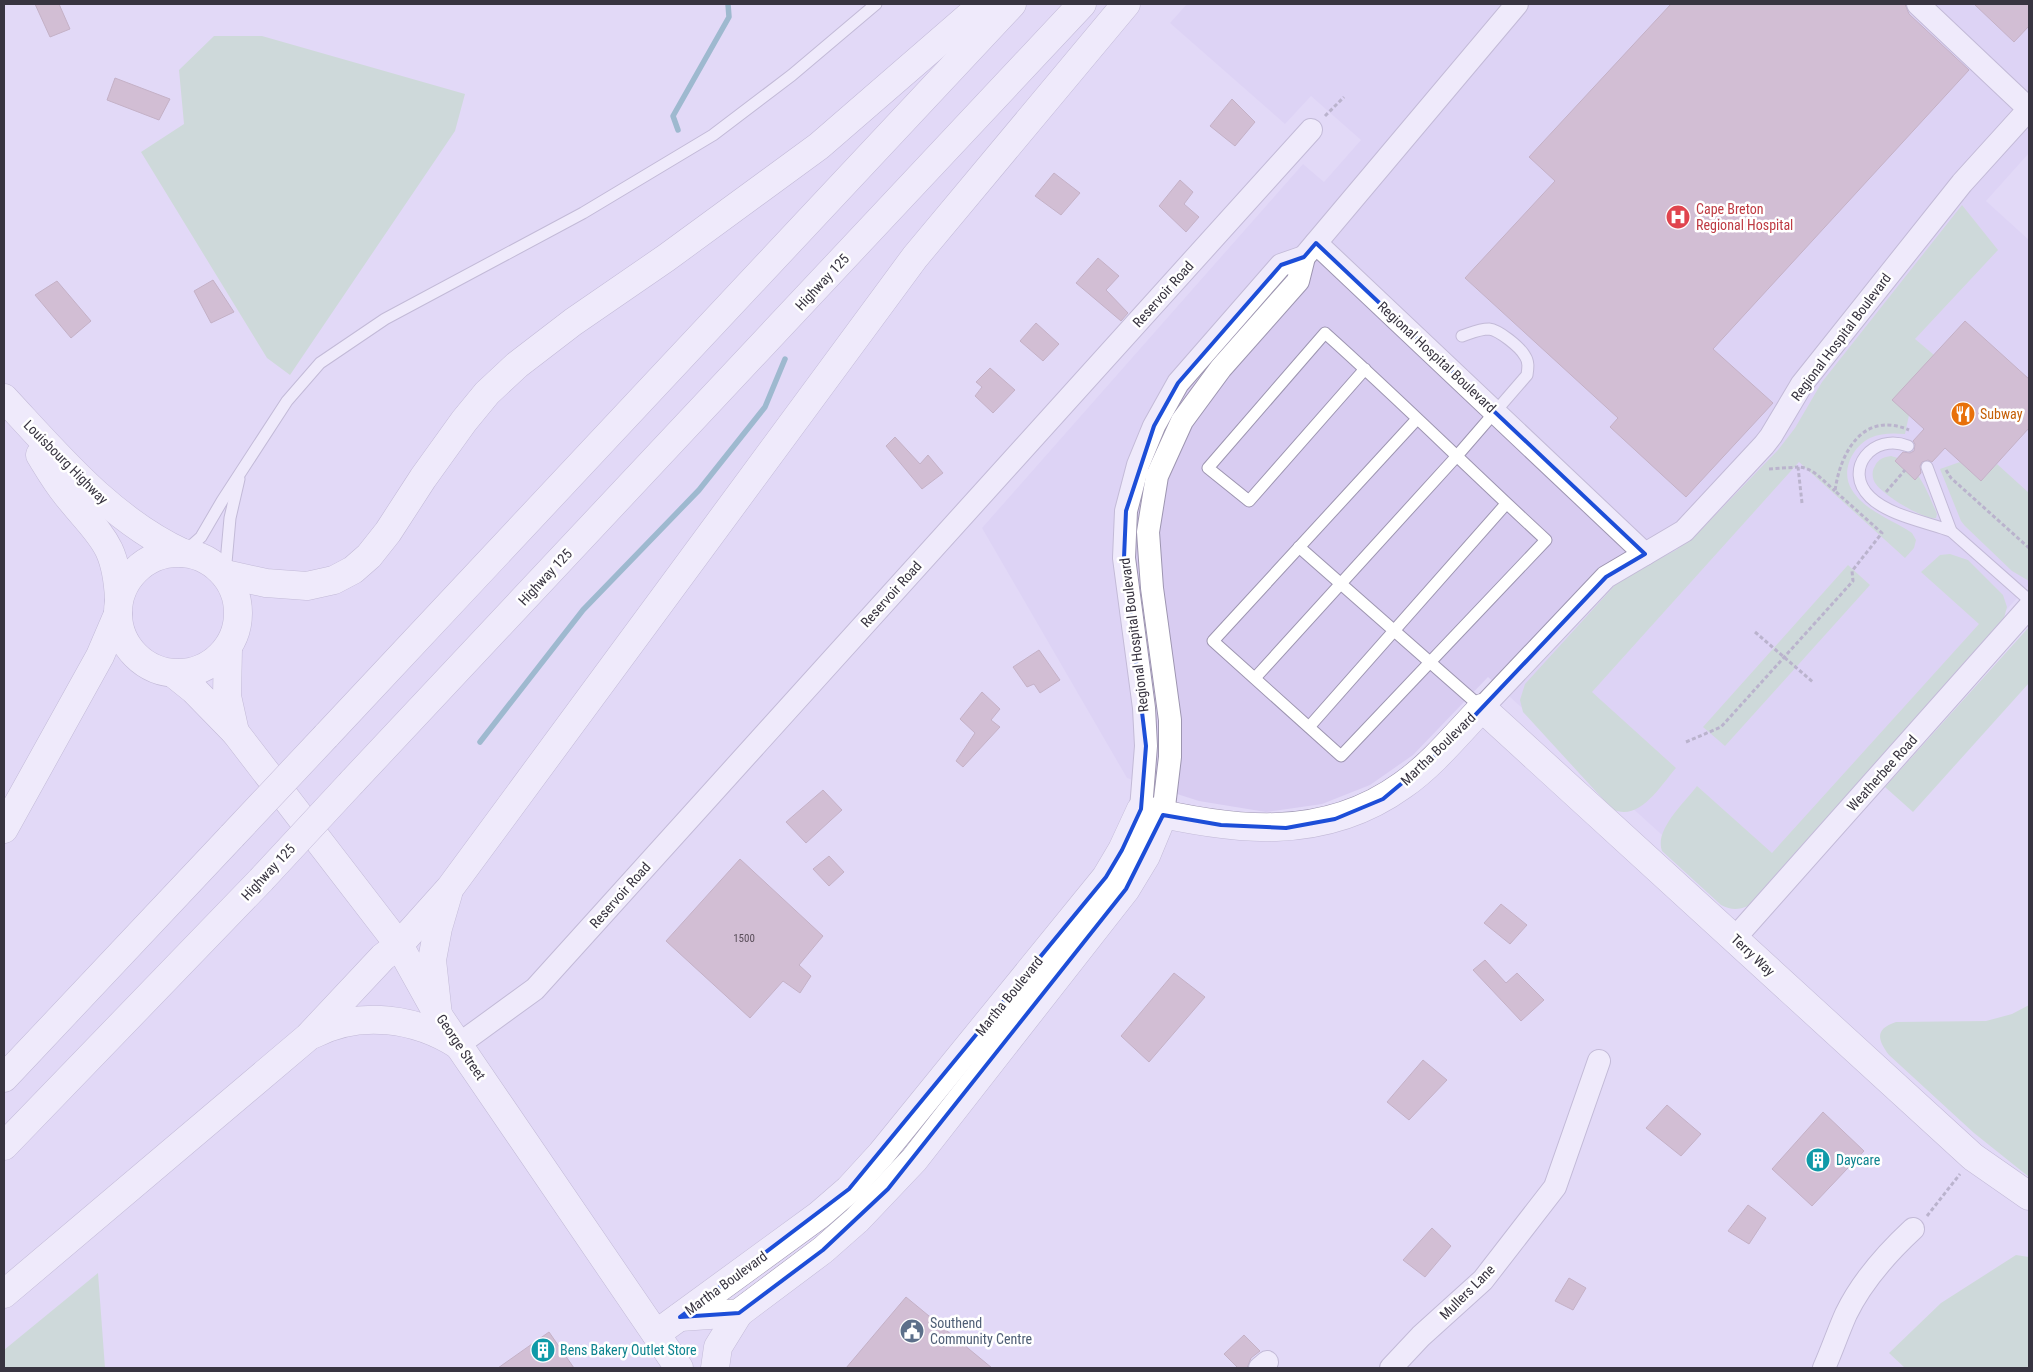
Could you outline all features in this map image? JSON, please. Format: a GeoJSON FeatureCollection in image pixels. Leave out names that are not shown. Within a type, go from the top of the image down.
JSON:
{"type":"FeatureCollection","features":[{"type":"Feature","properties":{"kind":"main road"},"geometry":{"type":"LineString","coordinates":[[225,574],[266,583],[308,586],[334,580],[353,570],[369,556],[388,532],[423,478],[464,421],[487,393],[517,365],[573,322],[666,258],[819,146],[983,4]]}},
{"type":"Feature","properties":{"kind":"main road"},"geometry":{"type":"LineString","coordinates":[[4,1078],[1012,4]]}},
{"type":"Feature","properties":{"kind":"main road","name":"Highway 125"},"geometry":{"type":"LineString","coordinates":[[4,1146],[261,880],[1082,4]]}},
{"type":"Feature","properties":{"kind":"main road"},"geometry":{"type":"LineString","coordinates":[[4,1294],[308,1037],[383,957],[399,945],[450,888],[915,257],[1126,4]]}},
{"type":"Feature","properties":{"kind":"main road","name":"Louisbourg Highway"},"geometry":{"type":"LineString","coordinates":[[4,399],[80,480],[110,507],[137,527],[183,553]]}},
{"type":"Feature","properties":{"kind":"main road","name":"Louisbourg Highway"},"geometry":{"type":"LineString","coordinates":[[4,399],[65,494],[95,526],[108,544],[115,562],[118,607]]}},
{"type":"Feature","properties":{"kind":"main road"},"geometry":{"type":"LineString","coordinates":[[4,829],[100,656],[126,583],[136,569],[150,560],[166,554],[183,553],[199,556],[225,574],[234,588],[238,603],[239,619],[235,634],[228,648],[217,660],[204,668],[189,673],[174,674],[156,670],[141,660],[129,648],[120,632],[118,607]]}},
{"type":"Feature","properties":{"kind":"main road","name":"George Street"},"geometry":{"type":"LineString","coordinates":[[228,648],[227,696],[236,732]]}},
{"type":"Feature","properties":{"kind":"main road","name":"George Street"},"geometry":{"type":"LineString","coordinates":[[174,674],[194,690],[236,732],[399,945],[438,1015],[679,1368]]}},
{"type":"Feature","properties":{"kind":"main road","name":"Martha Boulevard"},"geometry":{"type":"LineString","coordinates":[[680,1317],[819,1215],[849,1189],[1126,889],[1146,856],[1152,812],[1221,825],[1263,828],[1310,825],[1335,819],[1367,807],[1404,784],[1444,748],[1482,708]]}},
{"type":"Feature","properties":{"kind":"main road","name":"Terry Way"},"geometry":{"type":"LineString","coordinates":[[1482,708],[1973,1157],[2029,1196]]}},
{"type":"Feature","properties":{"kind":"main road"},"geometry":{"type":"LineString","coordinates":[[438,1015],[432,960],[438,928],[450,888]]}},
{"type":"Feature","properties":{"kind":"main road","name":"Martha Boulevard"},"geometry":{"type":"LineString","coordinates":[[680,1317],[739,1313],[823,1250],[857,1220],[914,1160],[1023,1000]]}},
{"type":"Feature","properties":{"kind":"main road"},"geometry":{"type":"LineString","coordinates":[[308,1037],[332,1027],[378,1019],[409,1023],[444,1036],[458,1045]]}},
{"type":"Feature","properties":{"kind":"main road"},"geometry":{"type":"LineString","coordinates":[[715,1368],[718,1347],[739,1313]]}},
{"type":"Feature","properties":{"kind":"main road"},"geometry":{"type":"LineString","coordinates":[[656,1334],[680,1317]]}},
{"type":"Feature","properties":{"kind":"street","name":"Regional Hospital Boulevard"},"geometry":{"type":"LineString","coordinates":[[1152,812],[1170,757],[1170,720],[1152,588],[1148,532],[1157,476],[1182,422],[1221,368],[1298,281],[1310,250],[1517,4]]}},
{"type":"Feature","properties":{"kind":"street","name":"Regional Hospital Boulevard"},"geometry":{"type":"LineString","coordinates":[[1482,708],[1606,577],[1684,531],[1764,445],[1802,384],[1956,189],[2029,109],[1918,4]]}},
{"type":"Feature","properties":{"kind":"street","name":"Reservoir Road"},"geometry":{"type":"LineString","coordinates":[[458,1045],[535,989],[1311,130]]}},
{"type":"Feature","properties":{"kind":"street","name":"Regional Hospital Boulevard"},"geometry":{"type":"LineString","coordinates":[[1310,250],[1495,412],[1645,554]]}},
{"type":"Feature","properties":{"kind":"street","name":"Weatherbee Road"},"geometry":{"type":"LineString","coordinates":[[1734,938],[2029,608]]}},
{"type":"Feature","properties":{"kind":"street","name":"Mullers Lane"},"geometry":{"type":"LineString","coordinates":[[1391,1368],[1421,1336],[1483,1280],[1556,1187],[1599,1060]]}},
{"type":"Feature","properties":{"kind":"street"},"geometry":{"type":"LineString","coordinates":[[1824,1368],[1846,1314],[1862,1286],[1880,1262],[1913,1229]]}},
{"type":"Feature","properties":{"kind":"lane"},"geometry":{"type":"LineString","coordinates":[[183,553],[201,537],[240,472],[287,401],[320,363],[385,319],[583,213],[713,135],[792,75],[876,4]]}},
{"type":"Feature","properties":{"kind":"lane"},"geometry":{"type":"LineString","coordinates":[[1255,678],[1456,457],[1527,375],[1528,365],[1525,355],[1500,332],[1489,329],[1477,330],[1462,336]]}},
{"type":"Feature","properties":{"kind":"lane"},"geometry":{"type":"LineString","coordinates":[[1365,369],[1248,501],[1208,468],[1325,333],[1365,369],[1546,540],[1341,756],[1214,641],[1417,419]]}},
{"type":"Feature","properties":{"kind":"lane"},"geometry":{"type":"LineString","coordinates":[[1908,446],[1898,442],[1889,442],[1871,450],[1861,464],[1860,477],[1862,487],[1870,497],[1890,510],[1951,531],[2029,600]]}},
{"type":"Feature","properties":{"kind":"lane"},"geometry":{"type":"LineString","coordinates":[[1927,467],[1951,531]]}},
{"type":"Feature","properties":{"kind":"lane"},"geometry":{"type":"LineString","coordinates":[[225,574],[230,518],[240,472]]}},
{"type":"Feature","properties":{"kind":"lane"},"geometry":{"type":"LineString","coordinates":[[1309,727],[1506,504]]}},
{"type":"Feature","properties":{"kind":"lane"},"geometry":{"type":"LineString","coordinates":[[1299,547],[1482,708]]}},
{"type":"Feature","properties":{"kind":"path"},"geometry":{"type":"LineString","coordinates":[[1311,130],[1344,97]]}},
{"type":"Feature","properties":{"kind":"path"},"geometry":{"type":"LineString","coordinates":[[1835,492],[1843,460],[1852,442],[1860,436],[1879,426],[1890,425],[1901,426],[1915,433]]}},
{"type":"Feature","properties":{"kind":"path"},"geometry":{"type":"LineString","coordinates":[[1941,464],[1951,478],[2029,548]]}},
{"type":"Feature","properties":{"kind":"path"},"geometry":{"type":"LineString","coordinates":[[1686,742],[1722,727],[1852,581],[1852,571],[1882,533],[1812,471],[1798,467],[1802,503]]}},
{"type":"Feature","properties":{"kind":"path"},"geometry":{"type":"LineString","coordinates":[[1755,632],[1814,683]]}},
{"type":"Feature","properties":{"kind":"path"},"geometry":{"type":"LineString","coordinates":[[1913,1229],[1939,1202],[1973,1157]]}},
{"type":"Feature","properties":{"kind":"highlighted area"},"geometry":{"type":"Polygon","coordinates":[[[1316,243],[1645,554],[1606,577],[1444,748],[1383,799],[1335,819],[1286,828],[1221,825],[1163,815],[1126,889],[888,1189],[823,1250],[739,1313],[680,1317],[849,1189],[1106,877],[1122,850],[1141,809],[1146,746],[1124,558],[1126,511],[1154,426],[1178,383],[1281,265],[1304,257],[1316,243]]]}},
{"type":"Feature","properties":{"kind":"shaded area","name":"Cape Breton Regional Hospital"},"geometry":{"type":"Polygon","coordinates":[[[1187,4],[2029,4],[2029,153],[1986,201],[2029,240],[2029,585],[1738,904],[1488,677],[1413,755],[1370,785],[1322,804],[1266,812],[1199,801],[1127,778],[982,528],[1303,164],[1324,182],[1361,140],[1311,96],[1285,124],[1170,23],[1187,4]]]}},
{"type":"Feature","properties":{"kind":"green space"},"geometry":{"type":"Polygon","coordinates":[[[214,36],[262,36],[465,94],[455,131],[290,375],[267,358],[141,152],[184,124],[179,70],[214,36]]]}},
{"type":"Feature","properties":{"kind":"green space"},"geometry":{"type":"Polygon","coordinates":[[[1962,205],[1998,250],[1915,339],[1934,355],[1909,415],[1905,434],[1878,435],[1870,438],[1858,447],[1853,454],[1848,468],[1847,476],[1852,490],[1864,504],[1912,533],[1916,540],[1914,548],[1905,558],[1799,462],[1592,692],[1676,768],[1656,792],[1640,807],[1622,812],[1612,809],[1523,712],[1520,700],[1525,684],[1616,584],[1628,575],[1676,550],[1695,536],[1778,450],[1795,428],[1822,382],[1962,205]]]}},
{"type":"Feature","properties":{"kind":"green space"},"geometry":{"type":"Polygon","coordinates":[[[1891,456],[1900,459],[1914,470],[1928,493],[1937,514],[1936,518],[1930,518],[1913,511],[1893,499],[1874,481],[1873,471],[1876,464],[1880,460],[1891,456]]]}},
{"type":"Feature","properties":{"kind":"green space"},"geometry":{"type":"Polygon","coordinates":[[[1960,462],[1981,481],[1997,464],[2029,493],[2029,581],[2012,571],[1961,521],[1940,469],[1960,462]]]}},
{"type":"Feature","properties":{"kind":"green space"},"geometry":{"type":"Polygon","coordinates":[[[1950,554],[1968,560],[2003,595],[2007,607],[2004,618],[1748,906],[1734,909],[1721,905],[1662,851],[1662,834],[1666,825],[1697,786],[1772,853],[1979,624],[1921,572],[1940,555],[1950,554]]]}},
{"type":"Feature","properties":{"kind":"green space"},"geometry":{"type":"Polygon","coordinates":[[[1848,565],[1870,585],[1725,746],[1703,727],[1848,565]]]}},
{"type":"Feature","properties":{"kind":"green space"},"geometry":{"type":"Polygon","coordinates":[[[2029,627],[2029,683],[1913,812],[1885,787],[2029,627]]]}},
{"type":"Feature","properties":{"kind":"green space"},"geometry":{"type":"Polygon","coordinates":[[[2029,1005],[2029,1177],[1974,1133],[1889,1055],[1882,1044],[1880,1035],[1884,1028],[1896,1022],[1986,1021],[2012,1014],[2029,1005]]]}},
{"type":"Feature","properties":{"kind":"green space"},"geometry":{"type":"Polygon","coordinates":[[[2016,1255],[2029,1257],[2029,1368],[1905,1368],[1889,1353],[1941,1303],[2016,1255]]]}},
{"type":"Feature","properties":{"kind":"green space"},"geometry":{"type":"Polygon","coordinates":[[[98,1273],[105,1368],[4,1368],[4,1350],[98,1273]]]}},
{"type":"Feature","properties":{"kind":"building"},"geometry":{"type":"Polygon","coordinates":[[[35,4],[59,4],[70,29],[50,37],[35,4]]]}},
{"type":"Feature","properties":{"kind":"building","name":"Cape Breton Regional Hospital"},"geometry":{"type":"Polygon","coordinates":[[[1671,4],[1905,4],[1909,14],[1969,70],[1713,349],[1773,403],[1686,497],[1610,427],[1618,418],[1465,278],[1555,181],[1529,157],[1671,4]]]}},
{"type":"Feature","properties":{"kind":"building"},"geometry":{"type":"Polygon","coordinates":[[[1974,4],[2029,4],[2029,26],[2014,42],[1974,4]]]}},
{"type":"Feature","properties":{"kind":"building"},"geometry":{"type":"Polygon","coordinates":[[[115,78],[170,99],[159,120],[107,100],[115,78]]]}},
{"type":"Feature","properties":{"kind":"building"},"geometry":{"type":"Polygon","coordinates":[[[1232,99],[1255,122],[1235,146],[1210,126],[1232,99]]]}},
{"type":"Feature","properties":{"kind":"building"},"geometry":{"type":"Polygon","coordinates":[[[1054,173],[1080,193],[1061,215],[1035,196],[1054,173]]]}},
{"type":"Feature","properties":{"kind":"building"},"geometry":{"type":"Polygon","coordinates":[[[1180,180],[1193,192],[1184,204],[1199,217],[1186,232],[1159,206],[1180,180]]]}},
{"type":"Feature","properties":{"kind":"building"},"geometry":{"type":"Polygon","coordinates":[[[1098,258],[1119,276],[1106,290],[1128,313],[1121,321],[1076,283],[1098,258]]]}},
{"type":"Feature","properties":{"kind":"building"},"geometry":{"type":"Polygon","coordinates":[[[213,280],[234,312],[211,323],[194,291],[213,280]]]}},
{"type":"Feature","properties":{"kind":"building"},"geometry":{"type":"Polygon","coordinates":[[[57,281],[91,321],[71,338],[35,295],[57,281]]]}},
{"type":"Feature","properties":{"kind":"building"},"geometry":{"type":"Polygon","coordinates":[[[1965,321],[2029,379],[2029,428],[1981,481],[1945,448],[1932,462],[1928,460],[1922,462],[1920,466],[1921,473],[1915,480],[1895,461],[1903,452],[1910,453],[1914,451],[1915,444],[1913,441],[1924,429],[1892,400],[1965,321]]]}},
{"type":"Feature","properties":{"kind":"building"},"geometry":{"type":"Polygon","coordinates":[[[1036,323],[1059,344],[1043,361],[1020,341],[1036,323]]]}},
{"type":"Feature","properties":{"kind":"building"},"geometry":{"type":"Polygon","coordinates":[[[990,368],[1015,390],[993,413],[975,396],[982,387],[976,382],[990,368]]]}},
{"type":"Feature","properties":{"kind":"building"},"geometry":{"type":"Polygon","coordinates":[[[895,437],[920,464],[928,455],[943,473],[922,489],[886,446],[895,437]]]}},
{"type":"Feature","properties":{"kind":"building"},"geometry":{"type":"Polygon","coordinates":[[[1039,650],[1060,680],[1040,693],[1034,684],[1027,687],[1013,667],[1039,650]]]}},
{"type":"Feature","properties":{"kind":"building"},"geometry":{"type":"Polygon","coordinates":[[[982,692],[1000,709],[991,720],[1000,727],[963,767],[956,761],[975,733],[960,719],[982,692]]]}},
{"type":"Feature","properties":{"kind":"building"},"geometry":{"type":"Polygon","coordinates":[[[823,790],[842,810],[806,843],[786,822],[823,790]]]}},
{"type":"Feature","properties":{"kind":"building"},"geometry":{"type":"Polygon","coordinates":[[[829,856],[844,872],[829,886],[813,869],[829,856]]]}},
{"type":"Feature","properties":{"kind":"building"},"geometry":{"type":"Polygon","coordinates":[[[740,859],[823,936],[799,965],[811,976],[800,993],[783,981],[750,1018],[666,941],[740,859]]]}},
{"type":"Feature","properties":{"kind":"building"},"geometry":{"type":"Polygon","coordinates":[[[1501,904],[1527,925],[1510,944],[1484,923],[1501,904]]]}},
{"type":"Feature","properties":{"kind":"building"},"geometry":{"type":"Polygon","coordinates":[[[1485,960],[1506,983],[1517,973],[1544,1000],[1521,1021],[1473,970],[1485,960]]]}},
{"type":"Feature","properties":{"kind":"building"},"geometry":{"type":"Polygon","coordinates":[[[1174,973],[1205,997],[1149,1062],[1121,1036],[1174,973]]]}},
{"type":"Feature","properties":{"kind":"building"},"geometry":{"type":"Polygon","coordinates":[[[1423,1060],[1447,1080],[1409,1120],[1387,1102],[1423,1060]]]}},
{"type":"Feature","properties":{"kind":"building"},"geometry":{"type":"Polygon","coordinates":[[[1667,1105],[1701,1134],[1681,1156],[1646,1128],[1667,1105]]]}},
{"type":"Feature","properties":{"kind":"building","name":"Daycare"},"geometry":{"type":"Polygon","coordinates":[[[1823,1112],[1864,1151],[1812,1206],[1772,1169],[1823,1112]]]}},
{"type":"Feature","properties":{"kind":"building"},"geometry":{"type":"Polygon","coordinates":[[[1748,1205],[1766,1218],[1749,1244],[1728,1231],[1748,1205]]]}},
{"type":"Feature","properties":{"kind":"building"},"geometry":{"type":"Polygon","coordinates":[[[1432,1228],[1451,1246],[1425,1277],[1403,1260],[1432,1228]]]}},
{"type":"Feature","properties":{"kind":"building"},"geometry":{"type":"Polygon","coordinates":[[[1569,1278],[1586,1288],[1573,1310],[1555,1301],[1569,1278]]]}},
{"type":"Feature","properties":{"kind":"building","name":"Southend Community Centre"},"geometry":{"type":"Polygon","coordinates":[[[906,1297],[992,1368],[846,1368],[906,1297]]]}},
{"type":"Feature","properties":{"kind":"building","name":"Bens Bakery Outlet Store"},"geometry":{"type":"Polygon","coordinates":[[[549,1332],[574,1368],[498,1368],[549,1332]]]}},
{"type":"Feature","properties":{"kind":"building"},"geometry":{"type":"Polygon","coordinates":[[[1244,1335],[1260,1351],[1251,1358],[1247,1368],[1238,1368],[1224,1354],[1244,1335]]]}},
{"type":"Feature","properties":{"kind":"waterway"},"geometry":{"type":"LineString","coordinates":[[678,130],[673,116],[729,17],[728,4]]}},
{"type":"Feature","properties":{"kind":"waterway"},"geometry":{"type":"LineString","coordinates":[[480,742],[583,610],[699,490],[765,407],[785,359]]}},
{"type":"Feature","properties":{"kind":"place","name":"Cape Breton Regional Hospital"},"geometry":{"type":"Point","coordinates":[1678,217]}},
{"type":"Feature","properties":{"kind":"place","name":"Subway"},"geometry":{"type":"Point","coordinates":[1963,414]}},
{"type":"Feature","properties":{"kind":"place","name":"Daycare"},"geometry":{"type":"Point","coordinates":[1818,1160]}},
{"type":"Feature","properties":{"kind":"place","name":"Southend Community Centre"},"geometry":{"type":"Point","coordinates":[912,1331]}},
{"type":"Feature","properties":{"kind":"place","name":"Bens Bakery Outlet Store"},"geometry":{"type":"Point","coordinates":[543,1350]}}]}
